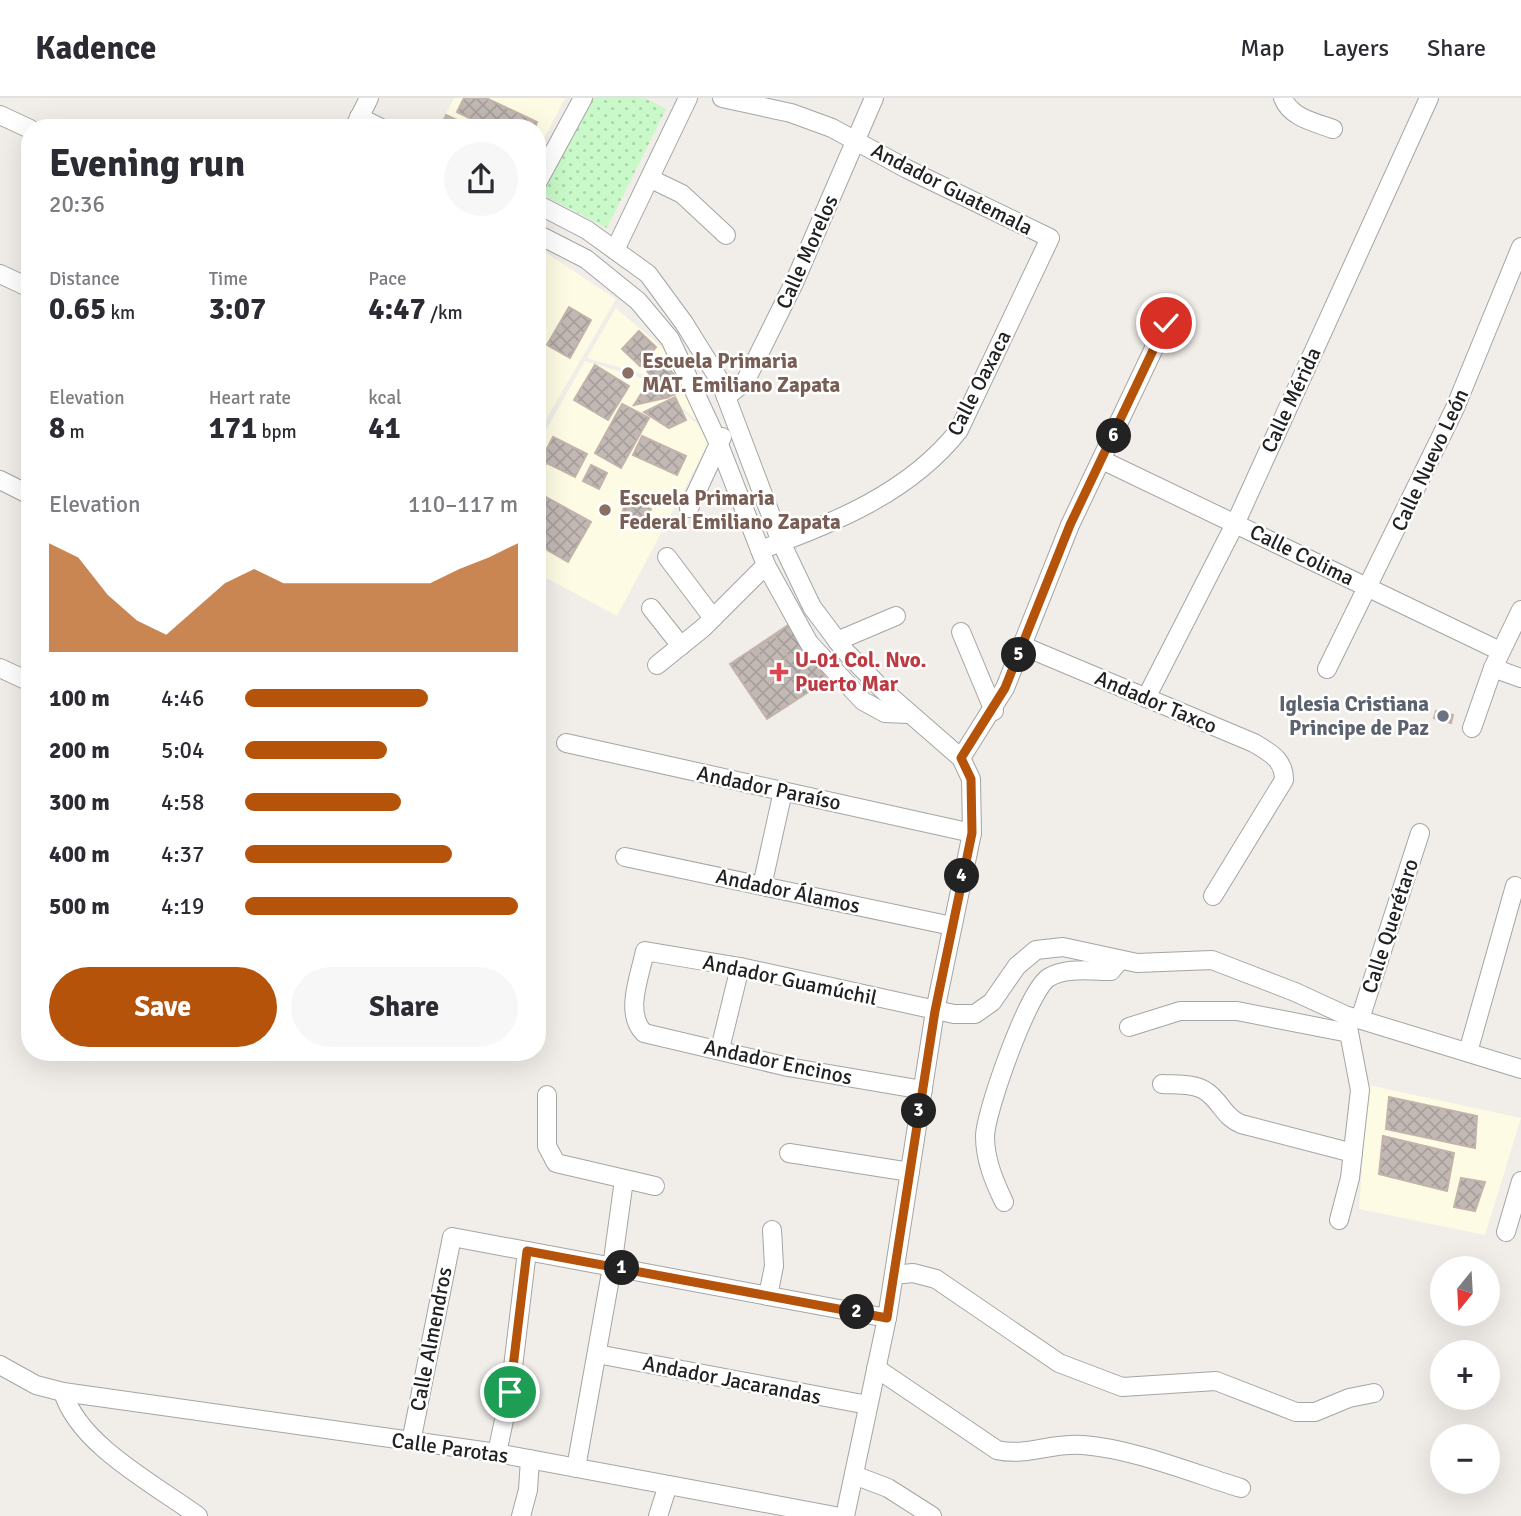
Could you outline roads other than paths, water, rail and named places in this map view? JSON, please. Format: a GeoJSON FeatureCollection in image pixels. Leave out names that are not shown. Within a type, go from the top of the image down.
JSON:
{"type":"FeatureCollection","features":[{"type":"Feature","properties":{"kind":"street"},"geometry":{"type":"LineString","coordinates":[[358,119],[369,98]]}},
{"type":"Feature","properties":{"kind":"street"},"geometry":{"type":"LineString","coordinates":[[546,166],[583,98]]}},
{"type":"Feature","properties":{"kind":"street","name":"Andador Guatemala"},"geometry":{"type":"LineString","coordinates":[[722,98],[791,113],[832,128],[1050,238]]}},
{"type":"Feature","properties":{"kind":"street","name":"Calle Morelos"},"geometry":{"type":"LineString","coordinates":[[726,397],[745,382],[794,283],[874,98]]}},
{"type":"Feature","properties":{"kind":"street","name":"Calle Mérida"},"geometry":{"type":"LineString","coordinates":[[1146,698],[1236,522],[1429,98]]}},
{"type":"Feature","properties":{"kind":"street"},"geometry":{"type":"LineString","coordinates":[[615,250],[652,179],[685,99]]}},
{"type":"Feature","properties":{"kind":"street"},"geometry":{"type":"LineString","coordinates":[[1285,103],[1333,129]]}},
{"type":"Feature","properties":{"kind":"street"},"geometry":{"type":"LineString","coordinates":[[0,115],[21,125]]}},
{"type":"Feature","properties":{"kind":"street"},"geometry":{"type":"LineString","coordinates":[[652,179],[682,194],[726,235]]}},
{"type":"Feature","properties":{"kind":"street"},"geometry":{"type":"LineString","coordinates":[[546,209],[587,230],[649,274],[684,323],[736,417],[781,542],[812,607],[841,646],[908,714],[961,758],[971,779],[972,833],[935,1011],[887,1318],[845,1516]]}},
{"type":"Feature","properties":{"kind":"street","name":"Calle Oaxaca"},"geometry":{"type":"LineString","coordinates":[[657,665],[713,618],[763,557],[781,542],[839,520],[900,484],[944,450],[959,430],[1050,238]]}},
{"type":"Feature","properties":{"kind":"street"},"geometry":{"type":"LineString","coordinates":[[546,239],[586,259],[638,301],[670,339],[719,442],[763,557],[809,643],[863,701],[885,713],[908,714]]}},
{"type":"Feature","properties":{"kind":"street","name":"Calle Nuevo León"},"geometry":{"type":"LineString","coordinates":[[1327,669],[1455,408],[1521,247]]}},
{"type":"Feature","properties":{"kind":"street"},"geometry":{"type":"LineString","coordinates":[[0,274],[21,284]]}},
{"type":"Feature","properties":{"kind":"street"},"geometry":{"type":"LineString","coordinates":[[961,758],[994,711],[1023,646],[1070,525],[1166,323]]}},
{"type":"Feature","properties":{"kind":"street"},"geometry":{"type":"LineString","coordinates":[[689,508],[719,442],[736,417]]}},
{"type":"Feature","properties":{"kind":"street","name":"Calle Colima"},"geometry":{"type":"LineString","coordinates":[[1102,460],[1500,651]]}},
{"type":"Feature","properties":{"kind":"street"},"geometry":{"type":"LineString","coordinates":[[0,480],[21,490]]}},
{"type":"Feature","properties":{"kind":"street"},"geometry":{"type":"LineString","coordinates":[[667,557],[713,618]]}},
{"type":"Feature","properties":{"kind":"street"},"geometry":{"type":"LineString","coordinates":[[651,608],[681,646]]}},
{"type":"Feature","properties":{"kind":"street"},"geometry":{"type":"LineString","coordinates":[[1472,727],[1500,651],[1521,610]]}},
{"type":"Feature","properties":{"kind":"street"},"geometry":{"type":"LineString","coordinates":[[830,665],[841,646],[896,616]]}},
{"type":"Feature","properties":{"kind":"street"},"geometry":{"type":"LineString","coordinates":[[961,632],[994,711]]}},
{"type":"Feature","properties":{"kind":"street","name":"Andador Taxco"},"geometry":{"type":"LineString","coordinates":[[1023,646],[1254,743],[1276,757],[1284,767],[1283,780],[1213,896]]}},
{"type":"Feature","properties":{"kind":"street"},"geometry":{"type":"LineString","coordinates":[[0,668],[21,678]]}},
{"type":"Feature","properties":{"kind":"street"},"geometry":{"type":"LineString","coordinates":[[1493,668],[1521,678]]}},
{"type":"Feature","properties":{"kind":"street","name":"Andador Paraíso"},"geometry":{"type":"LineString","coordinates":[[566,743],[972,833]]}},
{"type":"Feature","properties":{"kind":"street"},"geometry":{"type":"LineString","coordinates":[[762,886],[783,791]]}},
{"type":"Feature","properties":{"kind":"street","name":"Calle Querétaro"},"geometry":{"type":"LineString","coordinates":[[1351,1023],[1420,833]]}},
{"type":"Feature","properties":{"kind":"street","name":"Andador Álamos"},"geometry":{"type":"LineString","coordinates":[[625,857],[952,926]]}},
{"type":"Feature","properties":{"kind":"street"},"geometry":{"type":"LineString","coordinates":[[1468,1052],[1515,886]]}},
{"type":"Feature","properties":{"kind":"street"},"geometry":{"type":"LineString","coordinates":[[935,1011],[975,1014],[992,1002],[1017,966],[1036,950],[1063,947],[1120,960],[1212,960],[1295,992],[1351,1023]]}},
{"type":"Feature","properties":{"kind":"street","name":"Andador Guamúchil"},"geometry":{"type":"LineString","coordinates":[[636,1025],[634,1014],[645,951],[740,967],[935,1011]]}},
{"type":"Feature","properties":{"kind":"street"},"geometry":{"type":"LineString","coordinates":[[1004,1202],[989,1168],[985,1136],[989,1111],[1033,996],[1047,979],[1064,972],[1111,971],[1120,960]]}},
{"type":"Feature","properties":{"kind":"street"},"geometry":{"type":"LineString","coordinates":[[720,1049],[740,967]]}},
{"type":"Feature","properties":{"kind":"street"},"geometry":{"type":"LineString","coordinates":[[1129,1027],[1180,1011],[1237,1011],[1351,1023],[1468,1052],[1521,1069]]}},
{"type":"Feature","properties":{"kind":"street"},"geometry":{"type":"LineString","coordinates":[[1339,1220],[1353,1153],[1360,1090],[1351,1023]]}},
{"type":"Feature","properties":{"kind":"street","name":"Andador Encinos"},"geometry":{"type":"LineString","coordinates":[[636,1025],[656,1038],[720,1049],[788,1067],[923,1090]]}},
{"type":"Feature","properties":{"kind":"street"},"geometry":{"type":"LineString","coordinates":[[1162,1084],[1191,1086],[1206,1091],[1232,1120],[1353,1153]]}},
{"type":"Feature","properties":{"kind":"street"},"geometry":{"type":"LineString","coordinates":[[547,1095],[547,1146],[556,1163],[655,1186]]}},
{"type":"Feature","properties":{"kind":"street"},"geometry":{"type":"LineString","coordinates":[[789,1153],[910,1172]]}},
{"type":"Feature","properties":{"kind":"street"},"geometry":{"type":"LineString","coordinates":[[576,1468],[612,1266],[624,1180]]}},
{"type":"Feature","properties":{"kind":"street"},"geometry":{"type":"LineString","coordinates":[[1506,1232],[1520,1189]]}},
{"type":"Feature","properties":{"kind":"street"},"geometry":{"type":"LineString","coordinates":[[768,1296],[774,1266],[772,1230]]}},
{"type":"Feature","properties":{"kind":"street","name":"Calle Almendros"},"geometry":{"type":"LineString","coordinates":[[411,1442],[452,1237],[527,1251]]}},
{"type":"Feature","properties":{"kind":"street"},"geometry":{"type":"LineString","coordinates":[[497,1453],[510,1392],[527,1251],[887,1318]]}},
{"type":"Feature","properties":{"kind":"street"},"geometry":{"type":"LineString","coordinates":[[894,1275],[913,1273],[936,1279],[1059,1363],[1122,1387],[1216,1381],[1278,1408],[1296,1412],[1315,1412],[1349,1398],[1374,1393]]}},
{"type":"Feature","properties":{"kind":"street","name":"Andador Jacarandas"},"geometry":{"type":"LineString","coordinates":[[597,1354],[868,1405]]}},
{"type":"Feature","properties":{"kind":"street","name":"Calle Parotas"},"geometry":{"type":"LineString","coordinates":[[0,1365],[36,1385],[63,1392],[497,1453],[668,1485],[743,1508],[835,1516]]}},
{"type":"Feature","properties":{"kind":"street"},"geometry":{"type":"LineString","coordinates":[[876,1368],[997,1450],[1014,1454],[1050,1445],[1085,1445],[1241,1488]]}},
{"type":"Feature","properties":{"kind":"street"},"geometry":{"type":"LineString","coordinates":[[63,1392],[69,1410],[101,1446],[198,1516]]}},
{"type":"Feature","properties":{"kind":"street"},"geometry":{"type":"LineString","coordinates":[[521,1516],[528,1490],[530,1459]]}},
{"type":"Feature","properties":{"kind":"street"},"geometry":{"type":"LineString","coordinates":[[854,1475],[888,1488],[932,1516]]}},
{"type":"Feature","properties":{"kind":"street"},"geometry":{"type":"LineString","coordinates":[[659,1516],[668,1485]]}},
{"type":"Feature","properties":{"kind":"place","name":"Escuela Primaria MAT. Emiliano Zapata"},"geometry":{"type":"Point","coordinates":[628,373]}},
{"type":"Feature","properties":{"kind":"place","name":"Escuela Primaria Federal Emiliano Zapata"},"geometry":{"type":"Point","coordinates":[605,510]}},
{"type":"Feature","properties":{"kind":"place","name":"U-01 Col. Nvo. Puerto Mar"},"geometry":{"type":"Point","coordinates":[779,672]}},
{"type":"Feature","properties":{"kind":"place","name":"Iglesia Cristiana Principe de Paz"},"geometry":{"type":"Point","coordinates":[1443,716]}}]}
